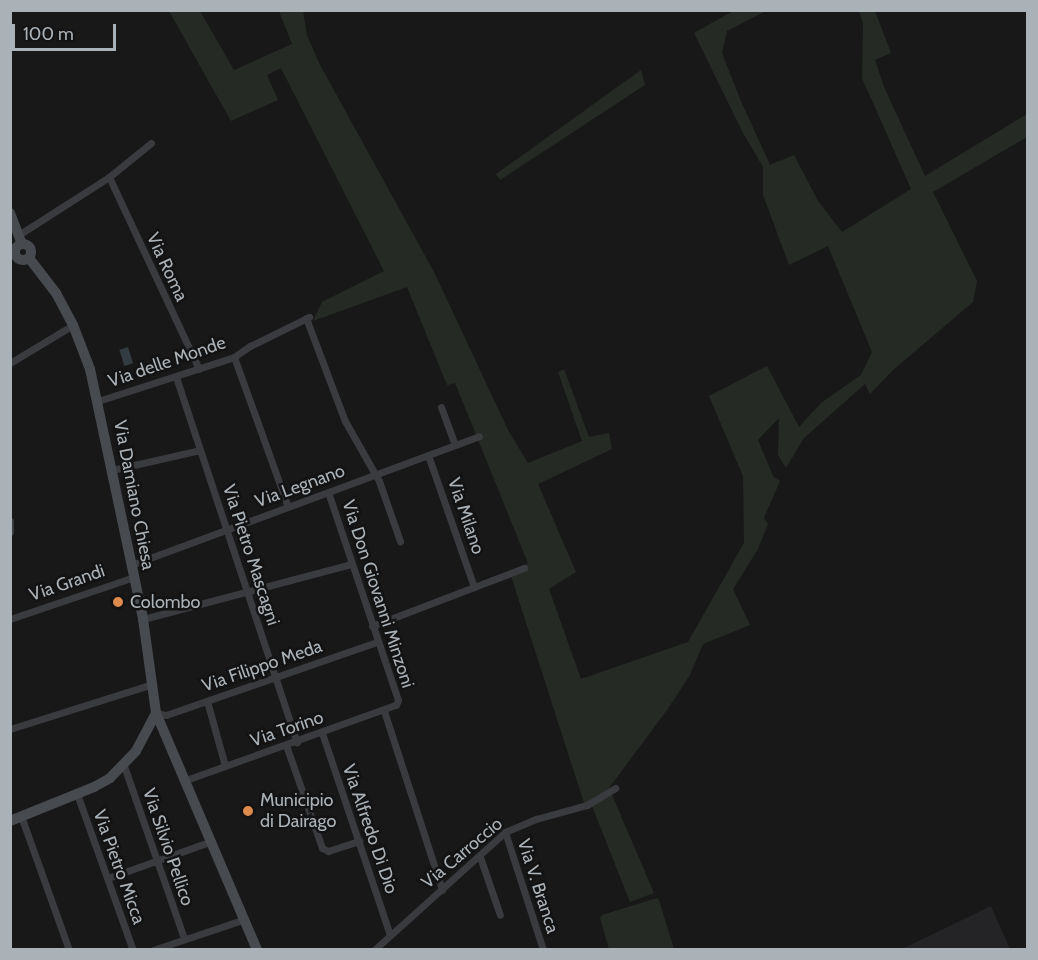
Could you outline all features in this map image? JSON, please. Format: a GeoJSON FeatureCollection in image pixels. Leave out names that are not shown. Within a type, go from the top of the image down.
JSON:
{"type":"FeatureCollection","features":[{"type":"Feature","properties":{"kind":"street"},"geometry":{"type":"LineString","coordinates":[[10,213],[21,239],[109,177],[151,143]]}},
{"type":"Feature","properties":{"kind":"street","name":"Via Roma"},"geometry":{"type":"LineString","coordinates":[[109,177],[199,369]]}},
{"type":"Feature","properties":{"kind":"street","name":"Via Damiano Chiesa"},"geometry":{"type":"LineString","coordinates":[[21,239],[16,247],[15,257],[22,261],[29,258],[56,293],[73,325],[90,369],[143,619],[156,713],[257,950]]}},
{"type":"Feature","properties":{"kind":"street","name":"Via delle Monde"},"geometry":{"type":"LineString","coordinates":[[98,401],[234,357],[250,346],[308,318],[345,421],[375,475]]}},
{"type":"Feature","properties":{"kind":"street"},"geometry":{"type":"LineString","coordinates":[[10,363],[73,325]]}},
{"type":"Feature","properties":{"kind":"street"},"geometry":{"type":"LineString","coordinates":[[234,357],[288,507]]}},
{"type":"Feature","properties":{"kind":"street","name":"Via Pietro Mascagni"},"geometry":{"type":"LineString","coordinates":[[176,377],[297,742]]}},
{"type":"Feature","properties":{"kind":"street"},"geometry":{"type":"LineString","coordinates":[[441,407],[455,445]]}},
{"type":"Feature","properties":{"kind":"street","name":"Via Legnano"},"geometry":{"type":"LineString","coordinates":[[131,565],[479,436]]}},
{"type":"Feature","properties":{"kind":"street"},"geometry":{"type":"LineString","coordinates":[[112,470],[200,450]]}},
{"type":"Feature","properties":{"kind":"street","name":"Via Milano"},"geometry":{"type":"LineString","coordinates":[[429,455],[474,587]]}},
{"type":"Feature","properties":{"kind":"street"},"geometry":{"type":"LineString","coordinates":[[375,475],[400,541]]}},
{"type":"Feature","properties":{"kind":"street","name":"Via Don Giovanni Minzoni"},"geometry":{"type":"LineString","coordinates":[[328,492],[376,642],[398,700],[396,705]]}},
{"type":"Feature","properties":{"kind":"street"},"geometry":{"type":"LineString","coordinates":[[10,521],[10,532]]}},
{"type":"Feature","properties":{"kind":"street"},"geometry":{"type":"LineString","coordinates":[[143,619],[351,564]]}},
{"type":"Feature","properties":{"kind":"street"},"geometry":{"type":"LineString","coordinates":[[372,626],[524,568]]}},
{"type":"Feature","properties":{"kind":"street","name":"Via Grandi"},"geometry":{"type":"LineString","coordinates":[[10,619],[134,577]]}},
{"type":"Feature","properties":{"kind":"street","name":"Via Filippo Meda"},"geometry":{"type":"LineString","coordinates":[[156,713],[166,715],[376,642]]}},
{"type":"Feature","properties":{"kind":"street"},"geometry":{"type":"LineString","coordinates":[[10,729],[153,684]]}},
{"type":"Feature","properties":{"kind":"street"},"geometry":{"type":"LineString","coordinates":[[207,700],[225,766]]}},
{"type":"Feature","properties":{"kind":"street","name":"Via Torino"},"geometry":{"type":"LineString","coordinates":[[186,780],[396,705]]}},
{"type":"Feature","properties":{"kind":"street"},"geometry":{"type":"LineString","coordinates":[[384,711],[442,890]]}},
{"type":"Feature","properties":{"kind":"street"},"geometry":{"type":"LineString","coordinates":[[69,950],[16,819],[105,781],[124,766],[141,743],[156,713]]}},
{"type":"Feature","properties":{"kind":"street","name":"Via Alfredo Di Dio"},"geometry":{"type":"LineString","coordinates":[[322,733],[390,935]]}},
{"type":"Feature","properties":{"kind":"street"},"geometry":{"type":"LineString","coordinates":[[286,745],[322,848],[328,851],[359,841]]}},
{"type":"Feature","properties":{"kind":"street","name":"Via Silvio Pellico"},"geometry":{"type":"LineString","coordinates":[[124,766],[184,938]]}},
{"type":"Feature","properties":{"kind":"street","name":"Via Carroccio"},"geometry":{"type":"LineString","coordinates":[[374,950],[480,857],[505,832],[536,819],[587,804],[615,788]]}},
{"type":"Feature","properties":{"kind":"street","name":"Via Pietro Micca"},"geometry":{"type":"LineString","coordinates":[[77,794],[133,950]]}},
{"type":"Feature","properties":{"kind":"street","name":"Via V. Branca"},"geometry":{"type":"LineString","coordinates":[[505,832],[543,950]]}},
{"type":"Feature","properties":{"kind":"street"},"geometry":{"type":"LineString","coordinates":[[108,878],[212,841]]}},
{"type":"Feature","properties":{"kind":"street"},"geometry":{"type":"LineString","coordinates":[[480,857],[500,915]]}},
{"type":"Feature","properties":{"kind":"street"},"geometry":{"type":"LineString","coordinates":[[153,950],[245,919]]}},
{"type":"Feature","properties":{"kind":"shaded area"},"geometry":{"type":"Polygon","coordinates":[[[169,11],[200,11],[234,70],[292,44],[279,11],[303,11],[307,35],[319,63],[434,272],[509,432],[528,463],[582,441],[558,372],[564,369],[589,437],[609,433],[612,449],[538,484],[576,572],[549,589],[581,679],[688,642],[744,543],[743,476],[709,396],[767,366],[799,427],[821,403],[861,375],[872,352],[828,246],[789,265],[763,195],[763,167],[743,133],[694,33],[733,11],[766,11],[727,31],[722,53],[770,165],[794,155],[818,201],[842,232],[911,189],[862,78],[863,23],[859,11],[875,11],[891,53],[875,60],[884,87],[925,176],[1027,114],[1027,137],[933,192],[977,281],[973,302],[893,370],[870,394],[865,384],[804,438],[786,468],[778,455],[779,418],[758,440],[773,476],[780,481],[764,518],[768,524],[758,549],[733,589],[750,625],[703,644],[690,675],[609,788],[654,893],[630,902],[592,806],[584,803],[511,576],[517,574],[528,563],[455,383],[447,385],[407,287],[313,321],[322,302],[384,271],[281,68],[267,75],[278,100],[231,121],[169,11]]]}},
{"type":"Feature","properties":{"kind":"shaded area"},"geometry":{"type":"Polygon","coordinates":[[[641,70],[645,85],[500,180],[496,174],[641,70]]]}},
{"type":"Feature","properties":{"kind":"shaded area"},"geometry":{"type":"Polygon","coordinates":[[[128,347],[133,363],[124,366],[119,350],[128,347]]]}},
{"type":"Feature","properties":{"kind":"shaded area"},"geometry":{"type":"Polygon","coordinates":[[[657,898],[674,949],[609,949],[600,918],[602,915],[657,898]]]}},
{"type":"Feature","properties":{"kind":"shaded area"},"geometry":{"type":"Polygon","coordinates":[[[991,906],[1010,949],[902,949],[991,906]]]}},
{"type":"Feature","properties":{"kind":"place","name":"Colombo"},"geometry":{"type":"Point","coordinates":[118,602]}},
{"type":"Feature","properties":{"kind":"place","name":"Municipio di Dairago"},"geometry":{"type":"Point","coordinates":[248,811]}}]}
